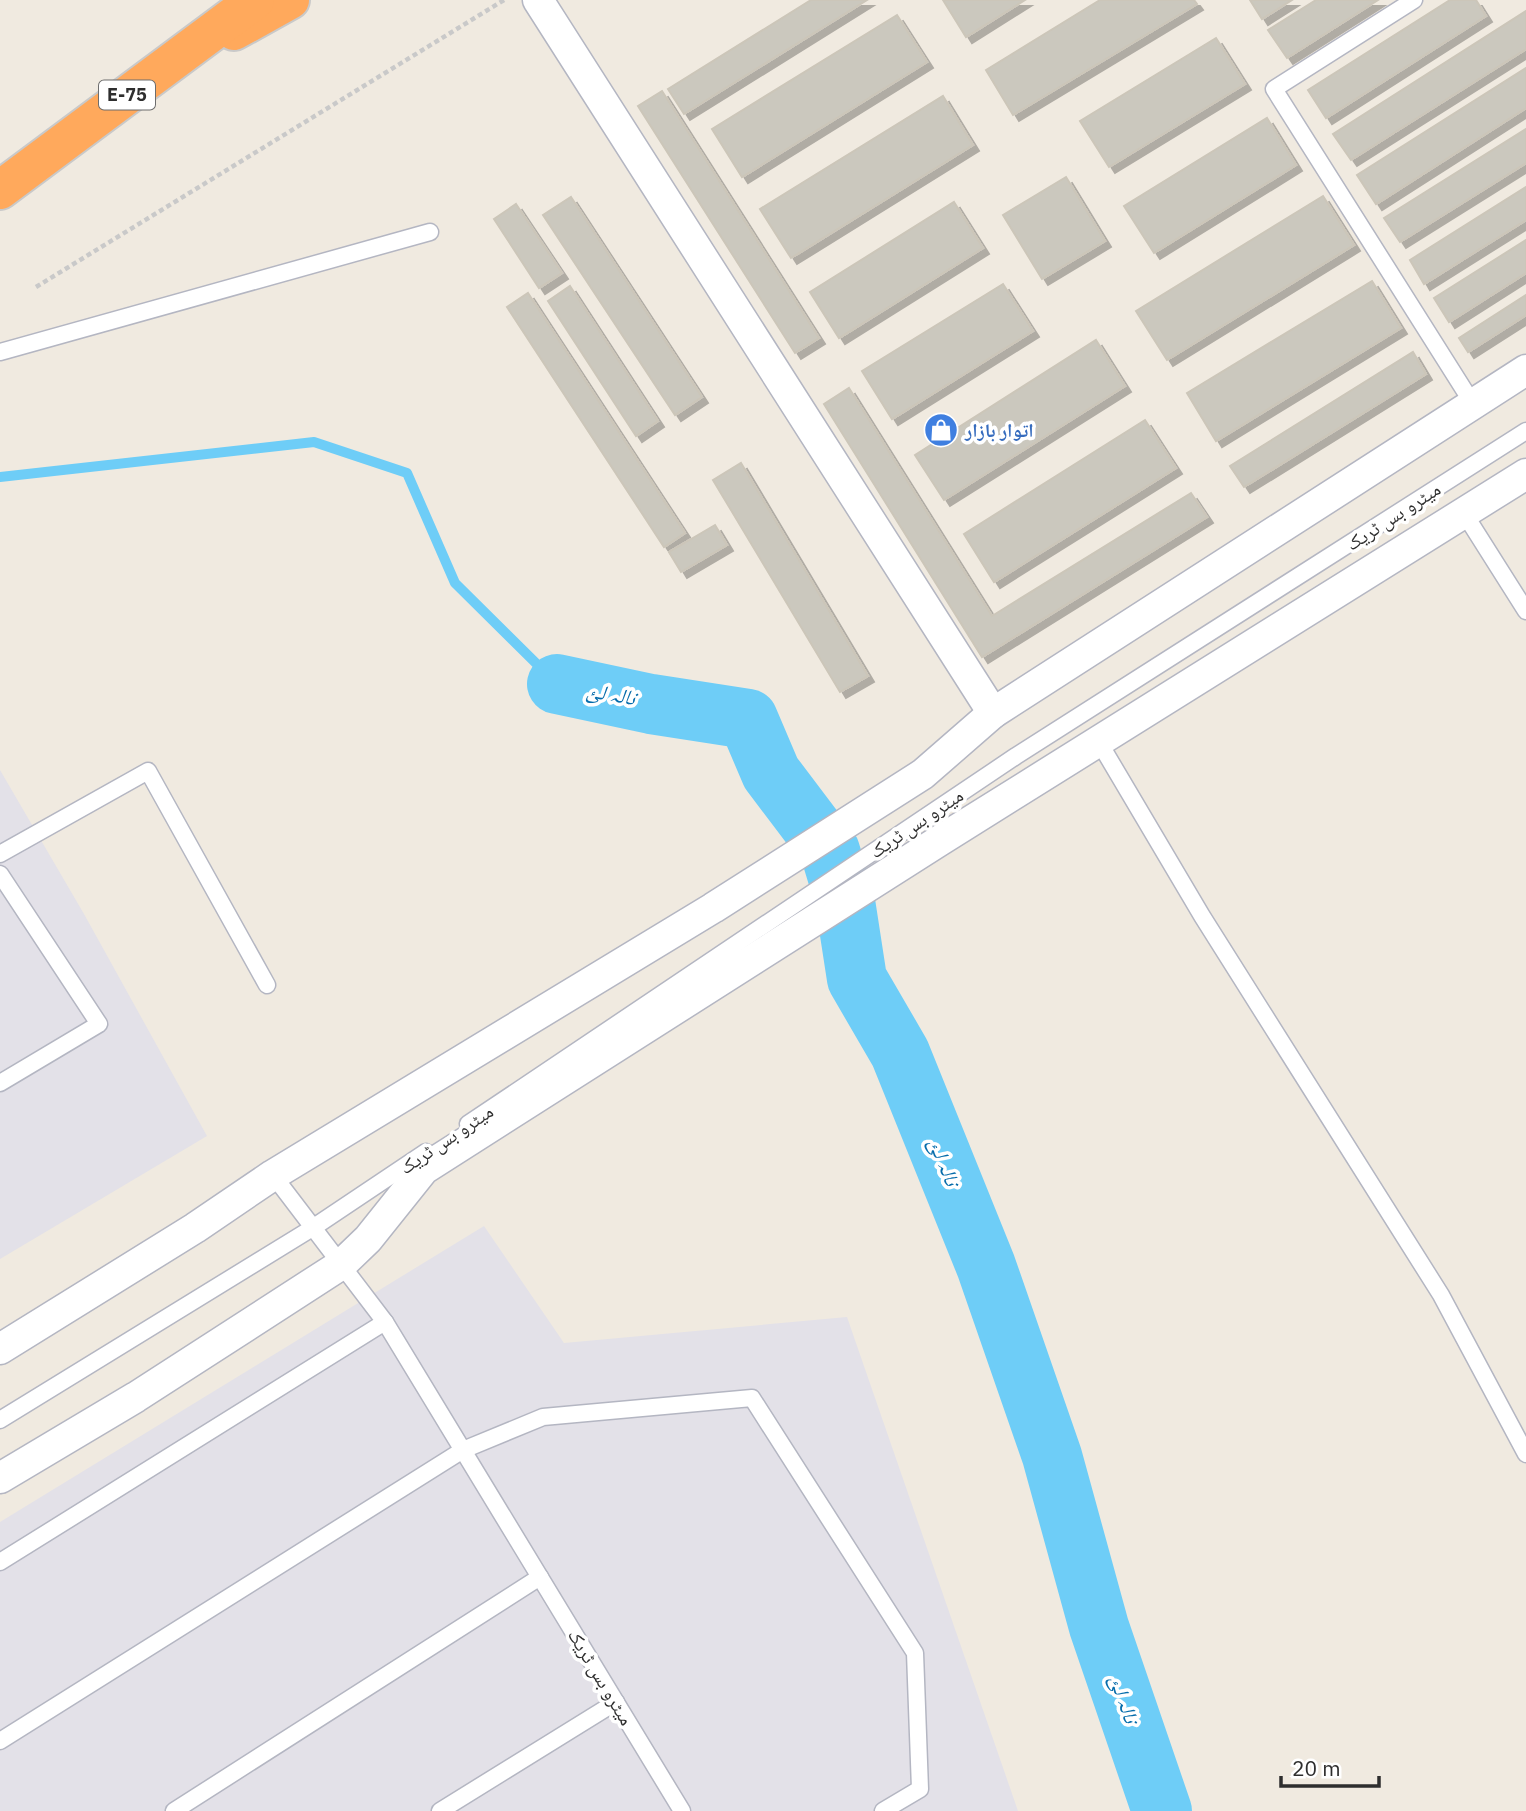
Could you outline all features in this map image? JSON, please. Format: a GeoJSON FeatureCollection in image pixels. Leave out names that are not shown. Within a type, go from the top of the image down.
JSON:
{"type":"FeatureCollection","features":[{"type":"Feature","properties":{"kind":"highway","name":"E-75"},"geometry":{"type":"LineString","coordinates":[[0,190],[255,0]]}},
{"type":"Feature","properties":{"kind":"highway"},"geometry":{"type":"LineString","coordinates":[[155,75],[290,0]]}},
{"type":"Feature","properties":{"kind":"street"},"geometry":{"type":"LineString","coordinates":[[538,0],[993,713]]}},
{"type":"Feature","properties":{"kind":"street"},"geometry":{"type":"LineString","coordinates":[[0,1349],[195,1228],[273,1175],[713,908],[923,774],[993,713],[1526,370]]}},
{"type":"Feature","properties":{"kind":"street"},"geometry":{"type":"LineString","coordinates":[[0,1478],[136,1396],[342,1264],[368,1239],[424,1169],[710,985],[1526,474]]}},
{"type":"Feature","properties":{"kind":"lane"},"geometry":{"type":"LineString","coordinates":[[1414,0],[1274,89],[1473,404]]}},
{"type":"Feature","properties":{"kind":"lane"},"geometry":{"type":"LineString","coordinates":[[0,352],[430,232]]}},
{"type":"Feature","properties":{"kind":"lane","name":"میٹرو بس ٹریک"},"geometry":{"type":"LineString","coordinates":[[0,1420],[314,1227],[939,807],[1526,431]]}},
{"type":"Feature","properties":{"kind":"lane"},"geometry":{"type":"LineString","coordinates":[[1464,513],[1526,611]]}},
{"type":"Feature","properties":{"kind":"lane"},"geometry":{"type":"LineString","coordinates":[[1099,742],[1202,916],[1441,1294],[1526,1454]]}},
{"type":"Feature","properties":{"kind":"lane"},"geometry":{"type":"LineString","coordinates":[[0,854],[148,771],[267,985]]}},
{"type":"Feature","properties":{"kind":"lane"},"geometry":{"type":"LineString","coordinates":[[0,874],[99,1024],[0,1083]]}},
{"type":"Feature","properties":{"kind":"lane","name":"میٹرو بس ٹریک"},"geometry":{"type":"LineString","coordinates":[[273,1175],[385,1322],[682,1811]]}},
{"type":"Feature","properties":{"kind":"lane"},"geometry":{"type":"LineString","coordinates":[[0,1562],[385,1322]]}},
{"type":"Feature","properties":{"kind":"lane"},"geometry":{"type":"LineString","coordinates":[[0,1741],[463,1450],[543,1417],[752,1398],[915,1653],[920,1789],[883,1811]]}},
{"type":"Feature","properties":{"kind":"lane"},"geometry":{"type":"LineString","coordinates":[[174,1811],[540,1577]]}},
{"type":"Feature","properties":{"kind":"lane"},"geometry":{"type":"LineString","coordinates":[[440,1811],[616,1702]]}},
{"type":"Feature","properties":{"kind":"path"},"geometry":{"type":"LineString","coordinates":[[36,287],[504,0]]}},
{"type":"Feature","properties":{"kind":"shaded area"},"geometry":{"type":"Polygon","coordinates":[[[0,770],[84,914],[207,1136],[0,1259],[0,770]]]}},
{"type":"Feature","properties":{"kind":"shaded area"},"geometry":{"type":"Polygon","coordinates":[[[484,1226],[564,1343],[847,1317],[1018,1811],[0,1811],[0,1522],[484,1226]]]}},
{"type":"Feature","properties":{"kind":"building"},"geometry":{"type":"Polygon","coordinates":[[[811,0],[867,0],[684,114],[668,89],[811,0]]]}},
{"type":"Feature","properties":{"kind":"building"},"geometry":{"type":"Polygon","coordinates":[[[943,0],[1025,0],[966,37],[943,0]]]}},
{"type":"Feature","properties":{"kind":"building"},"geometry":{"type":"Polygon","coordinates":[[[1100,0],[1194,0],[1197,4],[1013,115],[986,70],[1100,0]]]}},
{"type":"Feature","properties":{"kind":"building"},"geometry":{"type":"Polygon","coordinates":[[[1250,0],[1292,0],[1262,19],[1250,0]]]}},
{"type":"Feature","properties":{"kind":"building"},"geometry":{"type":"Polygon","coordinates":[[[1316,0],[1378,0],[1287,58],[1268,30],[1316,0]]]}},
{"type":"Feature","properties":{"kind":"building"},"geometry":{"type":"Polygon","coordinates":[[[1450,0],[1476,0],[1486,16],[1326,118],[1308,90],[1450,0]]]}},
{"type":"Feature","properties":{"kind":"building"},"geometry":{"type":"Polygon","coordinates":[[[1526,11],[1526,49],[1351,160],[1333,134],[1526,11]]]}},
{"type":"Feature","properties":{"kind":"building"},"geometry":{"type":"Polygon","coordinates":[[[897,15],[927,62],[742,177],[712,129],[897,15]]]}},
{"type":"Feature","properties":{"kind":"building"},"geometry":{"type":"Polygon","coordinates":[[[1216,38],[1245,84],[1109,167],[1080,121],[1216,38]]]}},
{"type":"Feature","properties":{"kind":"building"},"geometry":{"type":"Polygon","coordinates":[[[1526,68],[1526,108],[1376,204],[1357,175],[1526,68]]]}},
{"type":"Feature","properties":{"kind":"building"},"geometry":{"type":"Polygon","coordinates":[[[662,91],[819,338],[795,353],[638,106],[662,91]]]}},
{"type":"Feature","properties":{"kind":"building"},"geometry":{"type":"Polygon","coordinates":[[[943,96],[973,145],[791,258],[760,209],[943,96]]]}},
{"type":"Feature","properties":{"kind":"building"},"geometry":{"type":"Polygon","coordinates":[[[1267,118],[1296,165],[1154,253],[1124,206],[1267,118]]]}},
{"type":"Feature","properties":{"kind":"building"},"geometry":{"type":"Polygon","coordinates":[[[1526,129],[1526,163],[1400,242],[1384,218],[1526,129]]]}},
{"type":"Feature","properties":{"kind":"building"},"geometry":{"type":"Polygon","coordinates":[[[1066,177],[1105,241],[1042,279],[1003,215],[1066,177]]]}},
{"type":"Feature","properties":{"kind":"building"},"geometry":{"type":"Polygon","coordinates":[[[1526,187],[1526,220],[1424,284],[1410,260],[1526,187]]]}},
{"type":"Feature","properties":{"kind":"building"},"geometry":{"type":"Polygon","coordinates":[[[1323,196],[1354,245],[1167,360],[1136,311],[1323,196]]]}},
{"type":"Feature","properties":{"kind":"building"},"geometry":{"type":"Polygon","coordinates":[[[571,197],[702,397],[675,415],[543,215],[571,197]]]}},
{"type":"Feature","properties":{"kind":"building"},"geometry":{"type":"Polygon","coordinates":[[[954,202],[983,248],[839,338],[810,292],[954,202]]]}},
{"type":"Feature","properties":{"kind":"building"},"geometry":{"type":"Polygon","coordinates":[[[516,204],[562,273],[539,288],[494,219],[516,204]]]}},
{"type":"Feature","properties":{"kind":"building"},"geometry":{"type":"Polygon","coordinates":[[[1526,240],[1526,273],[1449,322],[1434,298],[1526,240]]]}},
{"type":"Feature","properties":{"kind":"building"},"geometry":{"type":"Polygon","coordinates":[[[1372,281],[1401,328],[1216,441],[1187,393],[1372,281]]]}},
{"type":"Feature","properties":{"kind":"building"},"geometry":{"type":"Polygon","coordinates":[[[1003,284],[1033,331],[892,419],[862,371],[1003,284]]]}},
{"type":"Feature","properties":{"kind":"building"},"geometry":{"type":"Polygon","coordinates":[[[570,286],[658,421],[636,436],[548,301],[570,286]]]}},
{"type":"Feature","properties":{"kind":"building"},"geometry":{"type":"Polygon","coordinates":[[[528,293],[685,533],[664,547],[507,307],[528,293]]]}},
{"type":"Feature","properties":{"kind":"building"},"geometry":{"type":"Polygon","coordinates":[[[1526,295],[1526,315],[1468,352],[1459,338],[1526,295]]]}},
{"type":"Feature","properties":{"kind":"building"},"geometry":{"type":"Polygon","coordinates":[[[1096,340],[1125,386],[944,500],[915,455],[1096,340]]]}},
{"type":"Feature","properties":{"kind":"building"},"geometry":{"type":"Polygon","coordinates":[[[1413,352],[1426,374],[1244,487],[1230,466],[1413,352]]]}},
{"type":"Feature","properties":{"kind":"building"},"geometry":{"type":"Polygon","coordinates":[[[849,388],[992,616],[1191,493],[1207,517],[982,657],[824,404],[849,388]]]}},
{"type":"Feature","properties":{"kind":"building"},"geometry":{"type":"Polygon","coordinates":[[[1145,420],[1176,468],[994,582],[964,534],[1145,420]]]}},
{"type":"Feature","properties":{"kind":"building"},"geometry":{"type":"Polygon","coordinates":[[[741,463],[868,676],[840,692],[713,480],[741,463]]]}},
{"type":"Feature","properties":{"kind":"building"},"geometry":{"type":"Polygon","coordinates":[[[715,525],[727,545],[681,572],[669,552],[715,525]]]}},
{"type":"Feature","properties":{"kind":"waterway"},"geometry":{"type":"LineString","coordinates":[[0,477],[314,442],[407,473],[455,583],[557,684]]}},
{"type":"Feature","properties":{"kind":"waterway","name":"نالہ لئ"},"geometry":{"type":"LineString","coordinates":[[557,684],[651,704],[748,719],[771,773],[830,851],[845,901],[857,979],[900,1053],[986,1266],[1052,1456],[1099,1627],[1162,1811]]}},
{"type":"Feature","properties":{"kind":"place","name":"اتوار بازار"},"geometry":{"type":"Point","coordinates":[941,430]}}]}
